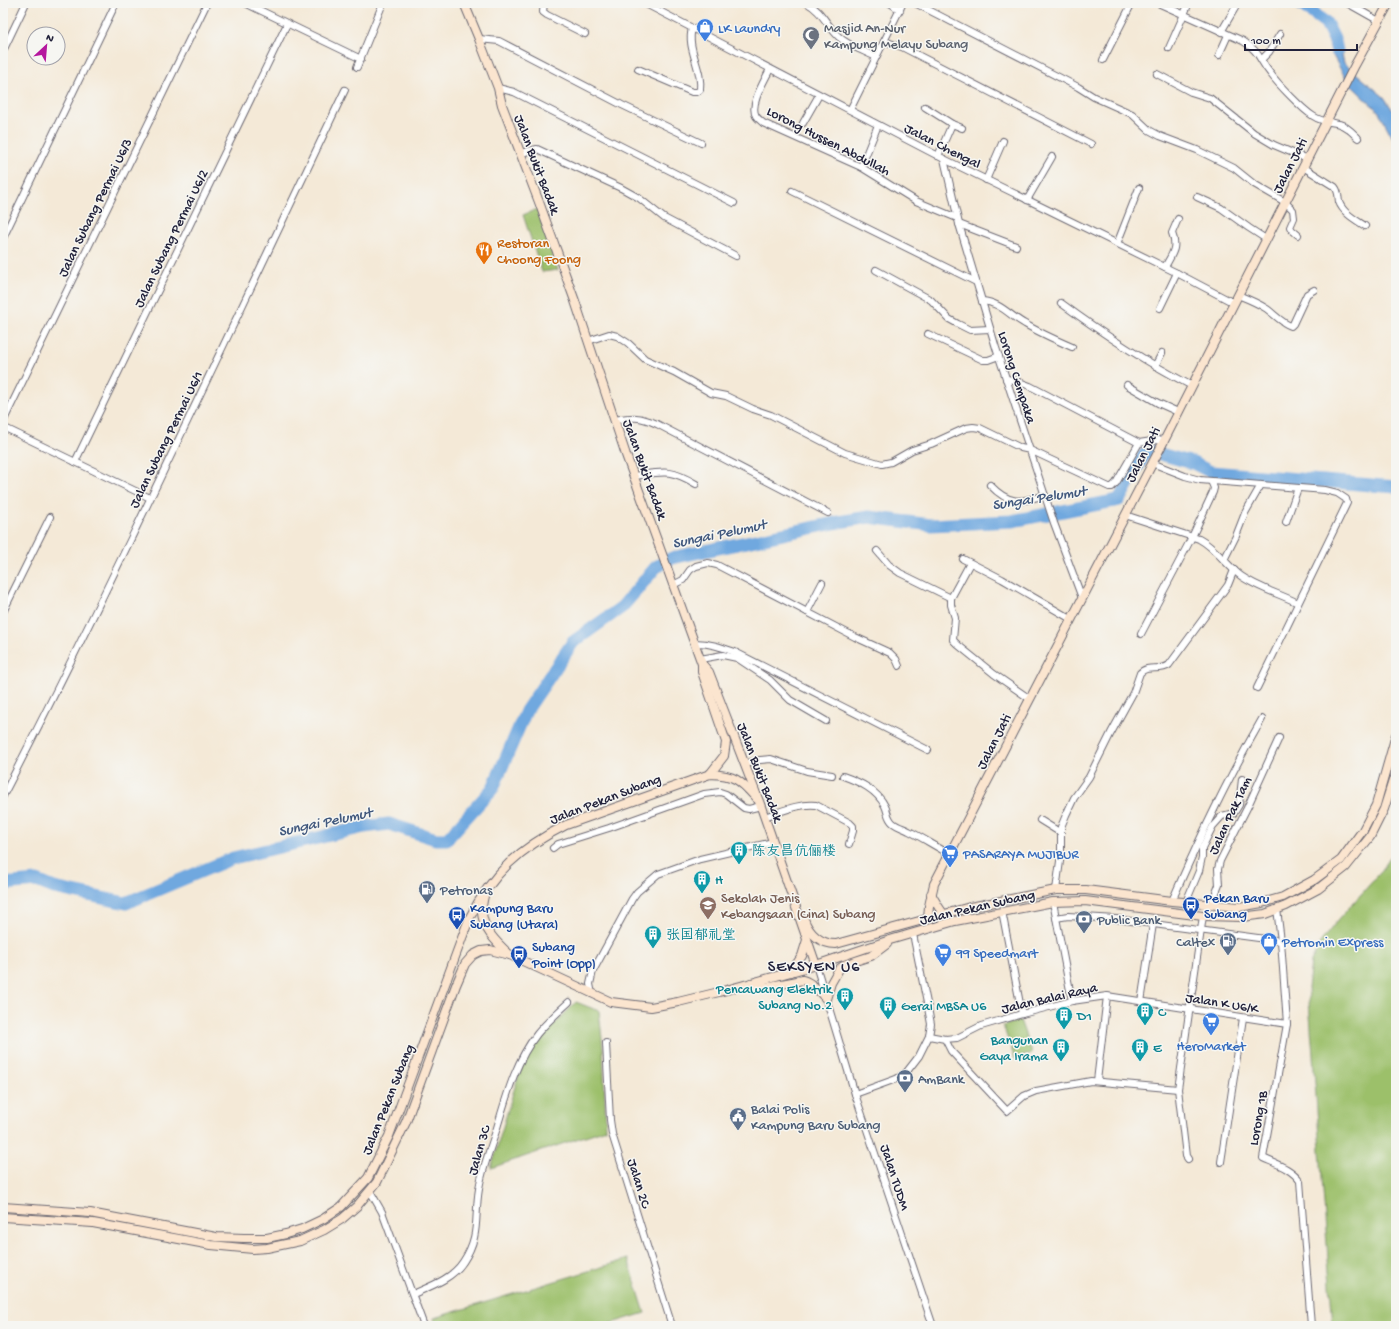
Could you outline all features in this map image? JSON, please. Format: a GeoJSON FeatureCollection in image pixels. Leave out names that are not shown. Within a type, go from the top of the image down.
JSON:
{"type":"FeatureCollection","features":[{"type":"Feature","properties":{"kind":"main road","name":"Jalan Bukit Badak"},"geometry":{"type":"LineString","coordinates":[[464,3],[498,88],[502,105],[575,301],[614,420],[663,558],[701,661],[709,672],[760,805],[816,965]]}},
{"type":"Feature","properties":{"kind":"main road","name":"Jalan Jati"},"geometry":{"type":"LineString","coordinates":[[928,919],[931,894],[934,884],[1165,439],[1354,65],[1389,3]]}},
{"type":"Feature","properties":{"kind":"main road"},"geometry":{"type":"LineString","coordinates":[[701,661],[702,672],[726,742],[724,756],[710,774]]}},
{"type":"Feature","properties":{"kind":"main road","name":"Jalan Pekan Subang"},"geometry":{"type":"LineString","coordinates":[[796,910],[802,914],[806,924],[819,939],[827,944],[836,944],[970,907],[1056,890],[1086,890],[1239,908],[1262,903],[1282,897],[1314,880],[1341,860],[1364,830],[1376,805],[1396,735]]}},
{"type":"Feature","properties":{"kind":"main road","name":"Jalan Pekan Subang"},"geometry":{"type":"LineString","coordinates":[[3,1217],[93,1223],[211,1245],[260,1249],[300,1241],[324,1230],[342,1219],[357,1206],[377,1182],[406,1122],[446,1009],[465,964],[473,955],[481,951],[490,950],[510,955],[611,1002],[651,1007],[678,1002],[816,965],[890,940],[955,921],[1053,902],[1084,901],[1203,916],[1242,917],[1265,914],[1286,906],[1318,889],[1346,867],[1370,837],[1384,809],[1396,771]]}},
{"type":"Feature","properties":{"kind":"main road","name":"Jalan Pekan Subang"},"geometry":{"type":"LineString","coordinates":[[3,1207],[90,1213],[216,1237],[267,1238],[302,1229],[323,1219],[341,1206],[368,1178],[389,1136],[469,919],[478,901],[506,866],[524,850],[546,835],[566,825],[710,774],[721,774],[736,779],[744,784],[760,805]]}},
{"type":"Feature","properties":{"kind":"main road","name":"Jalan Pekan Subang"},"geometry":{"type":"LineString","coordinates":[[484,894],[482,910],[488,931],[495,941],[510,955]]}},
{"type":"Feature","properties":{"kind":"main road"},"geometry":{"type":"LineString","coordinates":[[931,894],[944,915]]}},
{"type":"Feature","properties":{"kind":"main road"},"geometry":{"type":"LineString","coordinates":[[791,972],[802,956],[807,940]]}},
{"type":"Feature","properties":{"kind":"main road"},"geometry":{"type":"LineString","coordinates":[[826,999],[831,983],[839,969],[846,964],[871,956],[890,940]]}},
{"type":"Feature","properties":{"kind":"main road"},"geometry":{"type":"LineString","coordinates":[[751,983],[759,986],[765,986],[803,980],[807,981],[816,988],[826,999]]}},
{"type":"Feature","properties":{"kind":"street"},"geometry":{"type":"LineString","coordinates":[[3,51],[26,3]]}},
{"type":"Feature","properties":{"kind":"street","name":"Jalan Subang Permai U6/3"},"geometry":{"type":"LineString","coordinates":[[3,422],[207,3]]}},
{"type":"Feature","properties":{"kind":"street"},"geometry":{"type":"LineString","coordinates":[[245,3],[361,59]]}},
{"type":"Feature","properties":{"kind":"street"},"geometry":{"type":"LineString","coordinates":[[357,67],[383,3]]}},
{"type":"Feature","properties":{"kind":"street"},"geometry":{"type":"LineString","coordinates":[[544,3],[543,12],[585,34]]}},
{"type":"Feature","properties":{"kind":"street"},"geometry":{"type":"LineString","coordinates":[[807,3],[814,6],[841,39],[876,57]]}},
{"type":"Feature","properties":{"kind":"street"},"geometry":{"type":"LineString","coordinates":[[890,3],[900,10]]}},
{"type":"Feature","properties":{"kind":"street"},"geometry":{"type":"LineString","coordinates":[[850,110],[903,3]]}},
{"type":"Feature","properties":{"kind":"street"},"geometry":{"type":"LineString","coordinates":[[915,3],[1078,87],[1094,97],[1132,114],[1149,130],[1160,136],[1197,150],[1234,168],[1254,184],[1285,202],[1294,213],[1294,218],[1290,227],[1298,235]]}},
{"type":"Feature","properties":{"kind":"street"},"geometry":{"type":"LineString","coordinates":[[1103,60],[1132,3]]}},
{"type":"Feature","properties":{"kind":"street"},"geometry":{"type":"LineString","coordinates":[[1158,3],[1243,41],[1254,48],[1270,73],[1303,108],[1313,116],[1326,122],[1340,124],[1351,130],[1358,138]]}},
{"type":"Feature","properties":{"kind":"street"},"geometry":{"type":"LineString","coordinates":[[1169,48],[1189,3]]}},
{"type":"Feature","properties":{"kind":"street"},"geometry":{"type":"LineString","coordinates":[[1221,32],[1238,3]]}},
{"type":"Feature","properties":{"kind":"street"},"geometry":{"type":"LineString","coordinates":[[1347,3],[1379,21]]}},
{"type":"Feature","properties":{"kind":"street","name":"Jalan Chengal"},"geometry":{"type":"LineString","coordinates":[[649,4],[819,95],[938,156],[1165,267],[1234,303]]}},
{"type":"Feature","properties":{"kind":"street"},"geometry":{"type":"LineString","coordinates":[[3,238],[115,5]]}},
{"type":"Feature","properties":{"kind":"street","name":"Jalan Subang Permai U6/2"},"geometry":{"type":"LineString","coordinates":[[75,462],[287,24]]}},
{"type":"Feature","properties":{"kind":"street"},"geometry":{"type":"LineString","coordinates":[[638,69],[692,92],[698,92],[700,90],[700,77],[690,38],[692,28]]}},
{"type":"Feature","properties":{"kind":"street"},"geometry":{"type":"LineString","coordinates":[[1262,59],[1269,52],[1280,34]]}},
{"type":"Feature","properties":{"kind":"street"},"geometry":{"type":"LineString","coordinates":[[1218,55],[1228,35]]}},
{"type":"Feature","properties":{"kind":"street"},"geometry":{"type":"LineString","coordinates":[[479,39],[499,41],[622,105],[701,143]]}},
{"type":"Feature","properties":{"kind":"street"},"geometry":{"type":"LineString","coordinates":[[884,41],[902,46],[1091,144]]}},
{"type":"Feature","properties":{"kind":"street","name":"Lorong Hussen Abdullah"},"geometry":{"type":"LineString","coordinates":[[770,69],[758,94],[755,108],[756,116],[763,123],[861,167],[916,201],[1016,246]]}},
{"type":"Feature","properties":{"kind":"street"},"geometry":{"type":"LineString","coordinates":[[1157,74],[1190,92],[1210,98],[1254,133],[1305,163],[1335,187],[1338,192],[1339,203],[1345,212],[1365,226]]}},
{"type":"Feature","properties":{"kind":"street"},"geometry":{"type":"LineString","coordinates":[[498,88],[514,92],[734,203]]}},
{"type":"Feature","properties":{"kind":"street","name":"Jalan Subang Permai U6/1"},"geometry":{"type":"LineString","coordinates":[[3,796],[40,724],[150,498],[345,90]]}},
{"type":"Feature","properties":{"kind":"street"},"geometry":{"type":"LineString","coordinates":[[803,123],[819,95]]}},
{"type":"Feature","properties":{"kind":"street"},"geometry":{"type":"LineString","coordinates":[[925,107],[952,124],[962,128]]}},
{"type":"Feature","properties":{"kind":"street"},"geometry":{"type":"LineString","coordinates":[[938,156],[952,124]]}},
{"type":"Feature","properties":{"kind":"street"},"geometry":{"type":"LineString","coordinates":[[861,167],[878,125]]}},
{"type":"Feature","properties":{"kind":"street"},"geometry":{"type":"LineString","coordinates":[[986,180],[1003,141]]}},
{"type":"Feature","properties":{"kind":"street"},"geometry":{"type":"LineString","coordinates":[[521,153],[537,150],[622,188],[639,198],[664,218],[736,256]]}},
{"type":"Feature","properties":{"kind":"street"},"geometry":{"type":"LineString","coordinates":[[1027,200],[1052,157]]}},
{"type":"Feature","properties":{"kind":"street","name":"Lorong Cempaka"},"geometry":{"type":"LineString","coordinates":[[944,159],[958,221],[990,329],[1054,523],[1082,598]]}},
{"type":"Feature","properties":{"kind":"street"},"geometry":{"type":"LineString","coordinates":[[1117,244],[1139,188]]}},
{"type":"Feature","properties":{"kind":"street"},"geometry":{"type":"LineString","coordinates":[[792,191],[976,282]]}},
{"type":"Feature","properties":{"kind":"street"},"geometry":{"type":"LineString","coordinates":[[1197,197],[1221,208],[1266,239]]}},
{"type":"Feature","properties":{"kind":"street"},"geometry":{"type":"LineString","coordinates":[[1165,267],[1174,251],[1175,244],[1172,233],[1178,219]]}},
{"type":"Feature","properties":{"kind":"street"},"geometry":{"type":"LineString","coordinates":[[876,270],[931,300],[946,316],[958,324],[970,330],[990,329]]}},
{"type":"Feature","properties":{"kind":"street"},"geometry":{"type":"LineString","coordinates":[[1160,308],[1177,273]]}},
{"type":"Feature","properties":{"kind":"street"},"geometry":{"type":"LineString","coordinates":[[1238,295],[1260,305],[1291,326],[1294,324],[1306,294],[1314,290]]}},
{"type":"Feature","properties":{"kind":"street"},"geometry":{"type":"LineString","coordinates":[[982,301],[990,302],[999,306],[1017,320],[1072,347]]}},
{"type":"Feature","properties":{"kind":"street"},"geometry":{"type":"LineString","coordinates":[[1061,303],[1091,325],[1155,366],[1192,386]]}},
{"type":"Feature","properties":{"kind":"street"},"geometry":{"type":"LineString","coordinates":[[588,341],[609,334],[617,336],[628,343],[645,359],[674,372],[711,392],[726,396],[753,409],[770,415],[845,453],[882,464],[891,462],[912,450],[931,444],[966,428],[973,427],[980,428],[1021,448],[1030,450],[1109,487],[1112,487],[1116,483],[1138,443]]}},
{"type":"Feature","properties":{"kind":"street"},"geometry":{"type":"LineString","coordinates":[[928,334],[983,360],[988,360],[999,356]]}},
{"type":"Feature","properties":{"kind":"street"},"geometry":{"type":"LineString","coordinates":[[1155,366],[1162,353]]}},
{"type":"Feature","properties":{"kind":"street"},"geometry":{"type":"LineString","coordinates":[[1006,379],[1014,380],[1030,386],[1138,443],[1165,439]]}},
{"type":"Feature","properties":{"kind":"street"},"geometry":{"type":"LineString","coordinates":[[1127,385],[1158,403],[1178,412]]}},
{"type":"Feature","properties":{"kind":"street"},"geometry":{"type":"LineString","coordinates":[[614,420],[634,417],[645,419],[657,424],[828,513]]}},
{"type":"Feature","properties":{"kind":"street"},"geometry":{"type":"LineString","coordinates":[[3,427],[150,498]]}},
{"type":"Feature","properties":{"kind":"street"},"geometry":{"type":"LineString","coordinates":[[1153,462],[1184,476],[1212,481],[1325,490],[1337,493],[1347,500],[1324,551],[1257,688]]}},
{"type":"Feature","properties":{"kind":"street"},"geometry":{"type":"LineString","coordinates":[[634,476],[671,472],[681,475],[696,484]]}},
{"type":"Feature","properties":{"kind":"street"},"geometry":{"type":"LineString","coordinates":[[1140,634],[1192,537],[1213,492],[1214,488],[1212,481]]}},
{"type":"Feature","properties":{"kind":"street"},"geometry":{"type":"LineString","coordinates":[[990,485],[998,493],[1011,500],[1021,502],[1045,495]]}},
{"type":"Feature","properties":{"kind":"street"},"geometry":{"type":"LineString","coordinates":[[1224,560],[1245,513],[1261,485]]}},
{"type":"Feature","properties":{"kind":"street"},"geometry":{"type":"LineString","coordinates":[[1286,522],[1298,488]]}},
{"type":"Feature","properties":{"kind":"street"},"geometry":{"type":"LineString","coordinates":[[1125,515],[1206,543],[1234,570],[1248,581],[1298,603]]}},
{"type":"Feature","properties":{"kind":"street"},"geometry":{"type":"LineString","coordinates":[[3,612],[50,517]]}},
{"type":"Feature","properties":{"kind":"street"},"geometry":{"type":"LineString","coordinates":[[877,551],[889,565],[900,573],[951,598]]}},
{"type":"Feature","properties":{"kind":"street"},"geometry":{"type":"LineString","coordinates":[[963,559],[1002,579],[1071,620]]}},
{"type":"Feature","properties":{"kind":"street"},"geometry":{"type":"LineString","coordinates":[[673,585],[683,580],[690,570],[696,566],[708,563],[717,565],[855,637],[890,653],[896,659],[899,666]]}},
{"type":"Feature","properties":{"kind":"street"},"geometry":{"type":"LineString","coordinates":[[970,563],[951,598],[956,618],[953,638],[955,643],[994,674],[1030,698]]}},
{"type":"Feature","properties":{"kind":"street"},"geometry":{"type":"LineString","coordinates":[[1056,890],[1061,854],[1061,827],[1074,798],[1089,778],[1110,733],[1134,693],[1140,673],[1146,668],[1163,668],[1169,665],[1228,585],[1234,570]]}},
{"type":"Feature","properties":{"kind":"street"},"geometry":{"type":"LineString","coordinates":[[807,612],[822,583]]}},
{"type":"Feature","properties":{"kind":"street"},"geometry":{"type":"LineString","coordinates":[[695,643],[706,643],[735,652],[928,750]]}},
{"type":"Feature","properties":{"kind":"street"},"geometry":{"type":"LineString","coordinates":[[701,661],[723,655],[737,658],[770,680],[790,700],[826,721]]}},
{"type":"Feature","properties":{"kind":"street"},"geometry":{"type":"LineString","coordinates":[[1172,901],[1195,847],[1234,768],[1262,719]]}},
{"type":"Feature","properties":{"kind":"street","name":"Jalan Pak Tam"},"geometry":{"type":"LineString","coordinates":[[1211,905],[1219,885],[1218,869],[1220,861],[1247,808],[1279,738]]}},
{"type":"Feature","properties":{"kind":"street"},"geometry":{"type":"LineString","coordinates":[[744,764],[771,759],[807,772],[832,775]]}},
{"type":"Feature","properties":{"kind":"street"},"geometry":{"type":"LineString","coordinates":[[843,776],[858,781],[874,792],[883,802],[889,818],[894,824],[950,854]]}},
{"type":"Feature","properties":{"kind":"street"},"geometry":{"type":"LineString","coordinates":[[1186,902],[1198,871],[1202,857],[1202,848],[1213,826],[1222,816],[1234,812],[1239,805],[1242,779]]}},
{"type":"Feature","properties":{"kind":"street"},"geometry":{"type":"LineString","coordinates":[[553,848],[558,844],[616,826],[704,794],[720,792],[726,794],[744,808],[749,809],[760,805]]}},
{"type":"Feature","properties":{"kind":"street"},"geometry":{"type":"LineString","coordinates":[[764,816],[795,808],[816,805],[853,826],[849,844]]}},
{"type":"Feature","properties":{"kind":"street"},"geometry":{"type":"LineString","coordinates":[[1040,820],[1061,833]]}},
{"type":"Feature","properties":{"kind":"street"},"geometry":{"type":"LineString","coordinates":[[592,994],[590,984],[593,971],[632,899],[649,881],[658,874],[700,859],[773,842]]}},
{"type":"Feature","properties":{"kind":"street"},"geometry":{"type":"LineString","coordinates":[[1053,902],[1072,1001]]}},
{"type":"Feature","properties":{"kind":"street","name":"Lorong 1B"},"geometry":{"type":"LineString","coordinates":[[1277,909],[1287,1024],[1263,1158],[1295,1174],[1300,1181],[1311,1326]]}},
{"type":"Feature","properties":{"kind":"street"},"geometry":{"type":"LineString","coordinates":[[1002,911],[1022,1014]]}},
{"type":"Feature","properties":{"kind":"street"},"geometry":{"type":"LineString","coordinates":[[1056,918],[1068,916],[1154,924],[1281,942]]}},
{"type":"Feature","properties":{"kind":"street"},"geometry":{"type":"LineString","coordinates":[[1188,1159],[1186,1156],[1178,1089],[1203,916]]}},
{"type":"Feature","properties":{"kind":"street"},"geometry":{"type":"LineString","coordinates":[[1141,1002],[1154,924]]}},
{"type":"Feature","properties":{"kind":"street"},"geometry":{"type":"LineString","coordinates":[[855,1094],[896,1079],[905,1074],[919,1056],[929,1036],[930,1024],[928,1008],[913,934]]}},
{"type":"Feature","properties":{"kind":"street","name":"Jalan TUDM"},"geometry":{"type":"LineString","coordinates":[[816,965],[855,1094],[933,1326]]}},
{"type":"Feature","properties":{"kind":"street"},"geometry":{"type":"LineString","coordinates":[[1097,1081],[1107,996]]}},
{"type":"Feature","properties":{"kind":"street","name":"Jalan Balai Raya"},"geometry":{"type":"LineString","coordinates":[[929,1036],[945,1039],[957,1038],[981,1026],[1022,1014],[1072,1001],[1107,996]]}},
{"type":"Feature","properties":{"kind":"street","name":"Jalan K U6/K"},"geometry":{"type":"LineString","coordinates":[[1107,996],[1287,1024]]}},
{"type":"Feature","properties":{"kind":"street","name":"Jalan 3C"},"geometry":{"type":"LineString","coordinates":[[413,1294],[438,1283],[452,1274],[463,1263],[469,1252],[476,1234],[479,1190],[486,1158],[506,1097],[521,1059],[537,1034],[569,1002]]}},
{"type":"Feature","properties":{"kind":"street"},"geometry":{"type":"LineString","coordinates":[[1221,1162],[1243,1018]]}},
{"type":"Feature","properties":{"kind":"street"},"geometry":{"type":"LineString","coordinates":[[945,1039],[951,1051],[1007,1111],[1024,1096],[1036,1091],[1091,1081],[1178,1089]]}},
{"type":"Feature","properties":{"kind":"street","name":"Jalan 2C"},"geometry":{"type":"LineString","coordinates":[[606,1042],[612,1134],[672,1326]]}},
{"type":"Feature","properties":{"kind":"street"},"geometry":{"type":"LineString","coordinates":[[370,1191],[382,1212],[424,1326]]}},
{"type":"Feature","properties":{"kind":"green space"},"geometry":{"type":"Polygon","coordinates":[[[537,209],[558,270],[542,272],[523,215],[537,209]]]}},
{"type":"Feature","properties":{"kind":"green space"},"geometry":{"type":"Polygon","coordinates":[[[1396,849],[1396,1326],[1333,1326],[1308,988],[1311,962],[1319,944],[1338,920],[1380,873],[1396,849]]]}},
{"type":"Feature","properties":{"kind":"green space"},"geometry":{"type":"Polygon","coordinates":[[[576,1002],[599,1011],[603,1048],[606,1129],[491,1168],[522,1065],[536,1043],[576,1002]]]}},
{"type":"Feature","properties":{"kind":"green space"},"geometry":{"type":"Polygon","coordinates":[[[1020,1020],[1032,1053],[1015,1059],[1003,1026],[1020,1020]]]}},
{"type":"Feature","properties":{"kind":"green space"},"geometry":{"type":"Polygon","coordinates":[[[628,1259],[645,1313],[602,1326],[436,1326],[434,1318],[628,1259]]]}},
{"type":"Feature","properties":{"kind":"water"},"geometry":{"type":"Polygon","coordinates":[[[1337,35],[1344,63],[1384,97],[1396,115],[1396,144],[1379,112],[1352,86],[1342,72],[1332,54],[1327,36],[1337,35]]]}},
{"type":"Feature","properties":{"kind":"waterway"},"geometry":{"type":"LineString","coordinates":[[1299,3],[1326,23],[1335,41],[1337,51]]}},
{"type":"Feature","properties":{"kind":"waterway","name":"Sungai Pelumut"},"geometry":{"type":"LineString","coordinates":[[3,884],[37,881],[54,888],[126,903],[233,858],[364,827],[389,824],[436,839],[447,839],[493,788],[526,711],[573,642],[622,607],[656,567],[672,558],[839,522],[869,517],[931,525],[1012,521],[1119,500],[1144,455],[1149,451],[1193,463],[1211,472],[1396,487]]}},
{"type":"Feature","properties":{"kind":"place","name":"LK Laundry"},"geometry":{"type":"Point","coordinates":[705,42]}},
{"type":"Feature","properties":{"kind":"place","name":"Masjid An-Nur Kampung Melayu Subang"},"geometry":{"type":"Point","coordinates":[811,50]}},
{"type":"Feature","properties":{"kind":"place","name":"Restoran Choong Foong"},"geometry":{"type":"Point","coordinates":[484,265]}},
{"type":"Feature","properties":{"kind":"place","name":"陈友昌伉俪楼"},"geometry":{"type":"Point","coordinates":[739,865]}},
{"type":"Feature","properties":{"kind":"place","name":"PASARAYA MUJIBUR"},"geometry":{"type":"Point","coordinates":[950,868]}},
{"type":"Feature","properties":{"kind":"place","name":"H"},"geometry":{"type":"Point","coordinates":[702,894]}},
{"type":"Feature","properties":{"kind":"place","name":"Petronas"},"geometry":{"type":"Point","coordinates":[427,904]}},
{"type":"Feature","properties":{"kind":"place","name":"Sekolah Jenis Kebangsaan (Cina) Subang"},"geometry":{"type":"Point","coordinates":[708,920]}},
{"type":"Feature","properties":{"kind":"place","name":"Pekan Baru Subang"},"geometry":{"type":"Point","coordinates":[1191,920]}},
{"type":"Feature","properties":{"kind":"place","name":"Kampung Baru Subang (Utara)"},"geometry":{"type":"Point","coordinates":[457,930]}},
{"type":"Feature","properties":{"kind":"place","name":"Public Bank"},"geometry":{"type":"Point","coordinates":[1084,934]}},
{"type":"Feature","properties":{"kind":"place","name":"张国郁礼堂"},"geometry":{"type":"Point","coordinates":[653,949]}},
{"type":"Feature","properties":{"kind":"place","name":"Caltex"},"geometry":{"type":"Point","coordinates":[1228,956]}},
{"type":"Feature","properties":{"kind":"place","name":"Petromin Express"},"geometry":{"type":"Point","coordinates":[1269,956]}},
{"type":"Feature","properties":{"kind":"place","name":"99 Speedmart"},"geometry":{"type":"Point","coordinates":[943,967]}},
{"type":"Feature","properties":{"kind":"place","name":"Subang Point (Opp)"},"geometry":{"type":"Point","coordinates":[519,969]}},
{"type":"Feature","properties":{"kind":"place","name":"Pencawang Elektrik Subang No.2"},"geometry":{"type":"Point","coordinates":[845,1011]}},
{"type":"Feature","properties":{"kind":"place","name":"Gerai MBSA U6"},"geometry":{"type":"Point","coordinates":[888,1020]}},
{"type":"Feature","properties":{"kind":"place","name":"C"},"geometry":{"type":"Point","coordinates":[1145,1026]}},
{"type":"Feature","properties":{"kind":"place","name":"D1"},"geometry":{"type":"Point","coordinates":[1064,1030]}},
{"type":"Feature","properties":{"kind":"place","name":"HeroMarket"},"geometry":{"type":"Point","coordinates":[1211,1036]}},
{"type":"Feature","properties":{"kind":"place","name":"Bangunan Gaya Irama"},"geometry":{"type":"Point","coordinates":[1061,1062]}},
{"type":"Feature","properties":{"kind":"place","name":"E"},"geometry":{"type":"Point","coordinates":[1140,1062]}},
{"type":"Feature","properties":{"kind":"place","name":"AmBank"},"geometry":{"type":"Point","coordinates":[905,1093]}},
{"type":"Feature","properties":{"kind":"place","name":"Balai Polis Kampung Baru Subang"},"geometry":{"type":"Point","coordinates":[738,1131]}},
{"type":"Feature","properties":{"kind":"district","name":"SEKSYEN U6"},"geometry":{"type":"Point","coordinates":[814,965]}}]}
